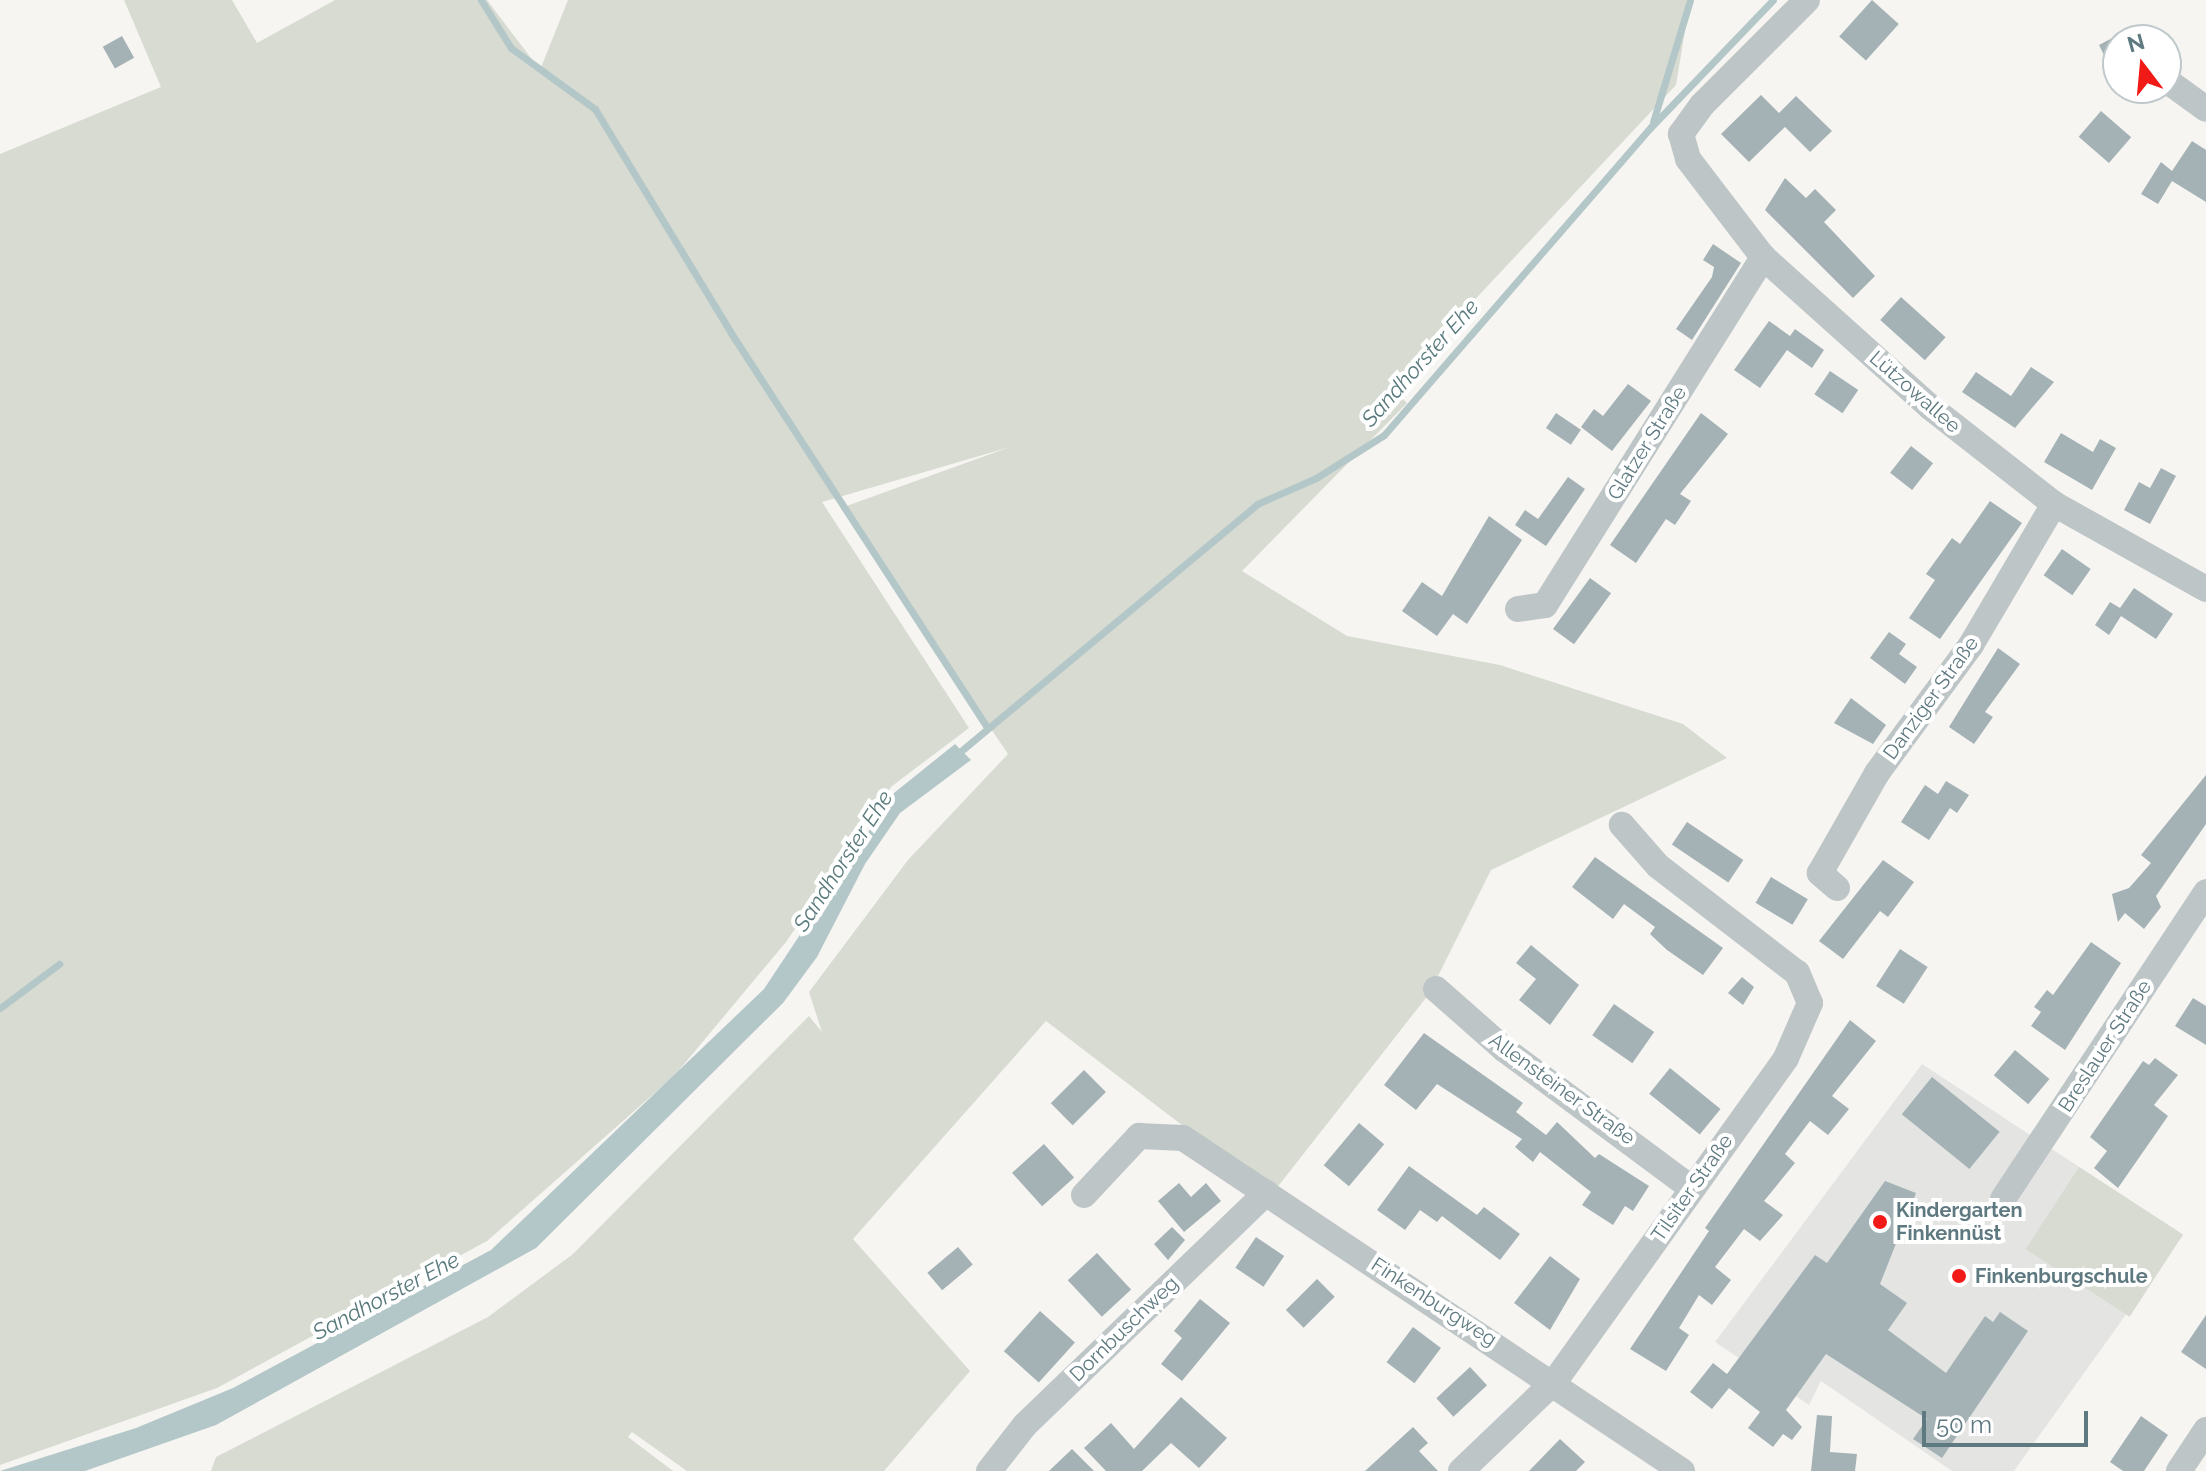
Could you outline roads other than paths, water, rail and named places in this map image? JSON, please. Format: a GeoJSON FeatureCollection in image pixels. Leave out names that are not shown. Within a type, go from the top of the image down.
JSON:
{"type":"FeatureCollection","features":[{"type":"Feature","properties":{"kind":"street","name":"Lützowallee"},"geometry":{"type":"LineString","coordinates":[[1807,0],[1681,134],[1688,159],[1763,257],[1930,407],[2054,504],[2206,589]]}},
{"type":"Feature","properties":{"kind":"street"},"geometry":{"type":"LineString","coordinates":[[2182,92],[2206,109]]}},
{"type":"Feature","properties":{"kind":"street","name":"Glatzer Straße"},"geometry":{"type":"LineString","coordinates":[[1518,609],[1545,605],[1763,257]]}},
{"type":"Feature","properties":{"kind":"street","name":"Danziger Straße"},"geometry":{"type":"LineString","coordinates":[[1837,888],[1820,873],[1877,773],[1971,645],[2054,504]]}},
{"type":"Feature","properties":{"kind":"street","name":"Tilsiter Straße"},"geometry":{"type":"LineString","coordinates":[[1461,1471],[1555,1381],[1786,1058],[1805,1021],[1806,987],[1784,961],[1658,866],[1622,825]]}},
{"type":"Feature","properties":{"kind":"street","name":"Breslauer Straße"},"geometry":{"type":"LineString","coordinates":[[2003,1199],[2206,892]]}},
{"type":"Feature","properties":{"kind":"street","name":"Allensteiner Straße"},"geometry":{"type":"LineString","coordinates":[[1436,989],[1504,1049],[1691,1188]]}},
{"type":"Feature","properties":{"kind":"street","name":"Finkenburgweg"},"geometry":{"type":"LineString","coordinates":[[1084,1195],[1139,1136],[1183,1138],[1555,1381],[1682,1471]]}},
{"type":"Feature","properties":{"kind":"street","name":"Dornbuschweg"},"geometry":{"type":"LineString","coordinates":[[989,1471],[1025,1425],[1266,1193]]}},
{"type":"Feature","properties":{"kind":"street"},"geometry":{"type":"LineString","coordinates":[[2179,1471],[2206,1430]]}},
{"type":"Feature","properties":{"kind":"waterway"},"geometry":{"type":"LineString","coordinates":[[481,0],[511,48],[595,109],[731,333],[988,728]]}},
{"type":"Feature","properties":{"kind":"waterway","name":"Sandhorster Ehe"},"geometry":{"type":"LineString","coordinates":[[1653,122],[1690,0]]}},
{"type":"Feature","properties":{"kind":"waterway","name":"Sandhorster Ehe"},"geometry":{"type":"LineString","coordinates":[[955,756],[1257,504],[1316,478],[1384,435],[1651,127],[1773,0]]}},
{"type":"Feature","properties":{"kind":"waterway"},"geometry":{"type":"LineString","coordinates":[[0,1008],[59,964]]}},
{"type":"Feature","properties":{"kind":"place","name":"Kindergarten Finkennüst"},"geometry":{"type":"Point","coordinates":[1880,1222]}},
{"type":"Feature","properties":{"kind":"place","name":"Finkenburgschule"},"geometry":{"type":"Point","coordinates":[1959,1276]}}]}
